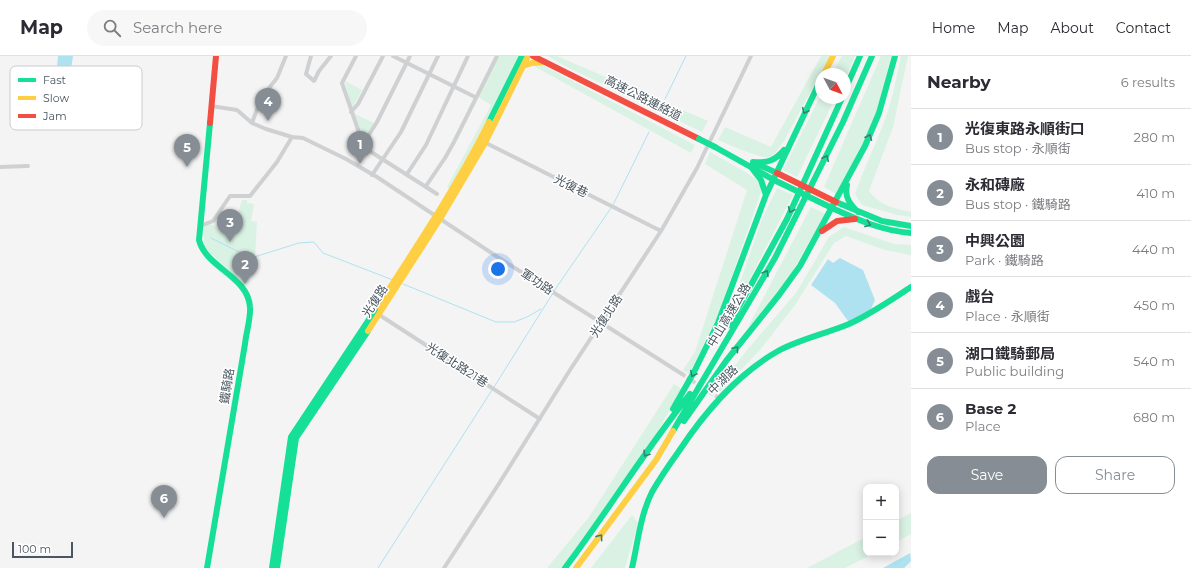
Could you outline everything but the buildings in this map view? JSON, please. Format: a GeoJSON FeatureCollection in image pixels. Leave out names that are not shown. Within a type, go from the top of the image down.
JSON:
{"type":"FeatureCollection","features":[{"type":"Feature","properties":{"kind":"main road","name":"鐵騎路"},"geometry":{"type":"LineString","coordinates":[[207,568],[250,307],[246,291],[207,255],[201,248],[199,240],[216,56]]}},
{"type":"Feature","properties":{"kind":"main road","name":"光復路"},"geometry":{"type":"LineString","coordinates":[[482,142],[522,56]]}},
{"type":"Feature","properties":{"kind":"main road","name":"光復路"},"geometry":{"type":"LineString","coordinates":[[277,568],[296,438],[438,218],[482,142],[528,56]]}},
{"type":"Feature","properties":{"kind":"main road","name":"高速公路連絡道"},"geometry":{"type":"LineString","coordinates":[[533,56],[742,161],[777,174],[858,212],[900,226],[911,226]]}},
{"type":"Feature","properties":{"kind":"main road"},"geometry":{"type":"LineString","coordinates":[[827,68],[832,56]]}},
{"type":"Feature","properties":{"kind":"main road"},"geometry":{"type":"LineString","coordinates":[[851,76],[860,56]]}},
{"type":"Feature","properties":{"kind":"main road","name":"中山高速公路"},"geometry":{"type":"LineString","coordinates":[[576,568],[656,460],[775,258],[840,128],[872,56]]}},
{"type":"Feature","properties":{"kind":"main road"},"geometry":{"type":"LineString","coordinates":[[656,460],[726,362],[800,266],[865,146],[879,113],[895,56]]}},
{"type":"Feature","properties":{"kind":"main road"},"geometry":{"type":"LineString","coordinates":[[523,66],[543,60]]}},
{"type":"Feature","properties":{"kind":"main road"},"geometry":{"type":"LineString","coordinates":[[655,439],[694,372],[718,323],[766,195],[815,91]]}},
{"type":"Feature","properties":{"kind":"main road","name":"中山高速公路"},"geometry":{"type":"LineString","coordinates":[[565,568],[622,491],[655,439],[696,385],[787,219],[839,104]]}},
{"type":"Feature","properties":{"kind":"main road"},"geometry":{"type":"LineString","coordinates":[[752,165],[763,164],[777,158],[790,143]]}},
{"type":"Feature","properties":{"kind":"main road"},"geometry":{"type":"LineString","coordinates":[[752,165],[763,182],[766,195]]}},
{"type":"Feature","properties":{"kind":"main road","name":"高速公路連絡道"},"geometry":{"type":"LineString","coordinates":[[752,165],[774,180],[855,219],[872,226],[898,232],[911,233]]}},
{"type":"Feature","properties":{"kind":"main road"},"geometry":{"type":"LineString","coordinates":[[851,172],[846,190],[846,200],[858,212]]}},
{"type":"Feature","properties":{"kind":"main road"},"geometry":{"type":"LineString","coordinates":[[818,234],[837,220],[855,219]]}},
{"type":"Feature","properties":{"kind":"main road","name":"中湖路"},"geometry":{"type":"LineString","coordinates":[[632,568],[647,503],[657,484],[685,442],[729,387],[762,361],[778,351],[800,341],[848,324],[879,308],[911,287]]}},
{"type":"Feature","properties":{"kind":"main road","name":"光復路"},"geometry":{"type":"LineString","coordinates":[[272,568],[291,437],[377,313]]}},
{"type":"Feature","properties":{"kind":"street"},"geometry":{"type":"LineString","coordinates":[[252,123],[261,98],[277,78],[286,56]]}},
{"type":"Feature","properties":{"kind":"street"},"geometry":{"type":"LineString","coordinates":[[311,56],[306,74],[314,81],[331,56]]}},
{"type":"Feature","properties":{"kind":"street"},"geometry":{"type":"LineString","coordinates":[[356,56],[342,83],[363,144],[368,150],[438,194]]}},
{"type":"Feature","properties":{"kind":"street"},"geometry":{"type":"LineString","coordinates":[[351,112],[358,104],[383,56]]}},
{"type":"Feature","properties":{"kind":"street"},"geometry":{"type":"LineString","coordinates":[[393,56],[475,97]]}},
{"type":"Feature","properties":{"kind":"street"},"geometry":{"type":"LineString","coordinates":[[363,144],[377,122],[410,56]]}},
{"type":"Feature","properties":{"kind":"street"},"geometry":{"type":"LineString","coordinates":[[372,175],[401,132],[438,56]]}},
{"type":"Feature","properties":{"kind":"street"},"geometry":{"type":"LineString","coordinates":[[407,174],[426,145],[468,56]]}},
{"type":"Feature","properties":{"kind":"street"},"geometry":{"type":"LineString","coordinates":[[426,186],[445,158],[497,56]]}},
{"type":"Feature","properties":{"kind":"street","name":"光復北路"},"geometry":{"type":"LineString","coordinates":[[444,568],[570,370],[661,231],[697,168],[751,56]]}},
{"type":"Feature","properties":{"kind":"street","name":"軍功路"},"geometry":{"type":"LineString","coordinates":[[211,106],[237,110],[252,123],[292,137],[303,138],[346,159],[682,374]]}},
{"type":"Feature","properties":{"kind":"street"},"geometry":{"type":"LineString","coordinates":[[200,226],[213,221],[230,196],[250,196],[277,162],[292,137]]}},
{"type":"Feature","properties":{"kind":"street","name":"光復巷"},"geometry":{"type":"LineString","coordinates":[[482,142],[661,231]]}},
{"type":"Feature","properties":{"kind":"street"},"geometry":{"type":"LineString","coordinates":[[0,167],[28,166]]}},
{"type":"Feature","properties":{"kind":"street","name":"光復北路21巷"},"geometry":{"type":"LineString","coordinates":[[377,313],[540,419]]}},
{"type":"Feature","properties":{"kind":"green space"},"geometry":{"type":"Polygon","coordinates":[[[498,56],[521,56],[450,189],[447,187],[491,105],[477,96],[498,56]]]}},
{"type":"Feature","properties":{"kind":"green space"},"geometry":{"type":"Polygon","coordinates":[[[548,56],[557,56],[708,121],[702,132],[563,65],[548,56]]]}},
{"type":"Feature","properties":{"kind":"green space"},"geometry":{"type":"Polygon","coordinates":[[[821,56],[830,56],[824,68],[815,68],[815,84],[784,141],[774,154],[769,157],[759,156],[718,140],[725,127],[771,147],[821,56]]]}},
{"type":"Feature","properties":{"kind":"green space"},"geometry":{"type":"Polygon","coordinates":[[[842,56],[855,56],[850,68],[835,68],[842,56]]]}},
{"type":"Feature","properties":{"kind":"green space"},"geometry":{"type":"Polygon","coordinates":[[[881,56],[891,56],[877,111],[862,147],[836,194],[824,187],[881,56]]]}},
{"type":"Feature","properties":{"kind":"green space"},"geometry":{"type":"Polygon","coordinates":[[[901,56],[908,56],[893,127],[869,191],[882,203],[893,208],[911,212],[911,217],[862,205],[855,194],[889,108],[901,56]]]}},
{"type":"Feature","properties":{"kind":"green space"},"geometry":{"type":"Polygon","coordinates":[[[532,65],[542,65],[695,145],[691,153],[532,65]]]}},
{"type":"Feature","properties":{"kind":"green space"},"geometry":{"type":"Polygon","coordinates":[[[345,81],[362,90],[352,109],[345,81]]]}},
{"type":"Feature","properties":{"kind":"green space"},"geometry":{"type":"Polygon","coordinates":[[[816,104],[832,104],[797,177],[783,170],[816,104]]]}},
{"type":"Feature","properties":{"kind":"green space"},"geometry":{"type":"Polygon","coordinates":[[[355,114],[374,123],[364,141],[355,114]]]}},
{"type":"Feature","properties":{"kind":"green space"},"geometry":{"type":"Polygon","coordinates":[[[710,152],[747,173],[761,183],[761,192],[719,313],[689,374],[683,370],[695,352],[747,190],[705,164],[710,152]]]}},
{"type":"Feature","properties":{"kind":"green space"},"geometry":{"type":"Polygon","coordinates":[[[777,188],[793,195],[739,300],[735,297],[762,219],[777,188]]]}},
{"type":"Feature","properties":{"kind":"green space"},"geometry":{"type":"Polygon","coordinates":[[[242,200],[247,200],[247,203],[254,204],[251,221],[257,222],[254,274],[245,286],[204,247],[204,226],[211,224],[231,237],[242,200]]]}},
{"type":"Feature","properties":{"kind":"green space"},"geometry":{"type":"Polygon","coordinates":[[[811,207],[825,214],[792,272],[759,318],[748,327],[811,207]]]}},
{"type":"Feature","properties":{"kind":"green space"},"geometry":{"type":"Polygon","coordinates":[[[844,227],[894,244],[911,245],[911,255],[885,250],[846,236],[834,243],[795,305],[760,350],[721,391],[715,391],[748,349],[796,293],[829,237],[844,227]]]}},
{"type":"Feature","properties":{"kind":"green space"},"geometry":{"type":"Polygon","coordinates":[[[674,384],[682,389],[641,460],[563,568],[547,568],[589,517],[674,384]]]}},
{"type":"Feature","properties":{"kind":"green space"},"geometry":{"type":"Polygon","coordinates":[[[911,513],[911,534],[899,540],[899,520],[911,513]]]}},
{"type":"Feature","properties":{"kind":"green space"},"geometry":{"type":"Polygon","coordinates":[[[632,515],[638,523],[625,568],[591,568],[632,515]]]}},
{"type":"Feature","properties":{"kind":"green space"},"geometry":{"type":"Polygon","coordinates":[[[863,539],[863,556],[869,556],[845,568],[807,568],[863,539]]]}},
{"type":"Feature","properties":{"kind":"water"},"geometry":{"type":"Polygon","coordinates":[[[58,56],[73,56],[71,66],[57,66],[58,56]]]}},
{"type":"Feature","properties":{"kind":"water"},"geometry":{"type":"Polygon","coordinates":[[[840,258],[863,270],[875,300],[871,309],[851,322],[848,321],[835,303],[811,285],[828,259],[833,263],[840,258]]]}},
{"type":"Feature","properties":{"kind":"water"},"geometry":{"type":"Polygon","coordinates":[[[910,553],[911,561],[904,568],[883,568],[910,553]]]}},
{"type":"Feature","properties":{"kind":"waterway"},"geometry":{"type":"LineString","coordinates":[[665,99],[686,56]]}},
{"type":"Feature","properties":{"kind":"waterway"},"geometry":{"type":"LineString","coordinates":[[613,205],[649,132]]}},
{"type":"Feature","properties":{"kind":"waterway"},"geometry":{"type":"LineString","coordinates":[[554,291],[611,208]]}},
{"type":"Feature","properties":{"kind":"waterway"},"geometry":{"type":"LineString","coordinates":[[211,238],[251,258],[299,243],[314,242],[323,253],[393,280]]}},
{"type":"Feature","properties":{"kind":"waterway"},"geometry":{"type":"LineString","coordinates":[[403,284],[496,322],[514,322],[541,309]]}},
{"type":"Feature","properties":{"kind":"waterway"},"geometry":{"type":"LineString","coordinates":[[494,387],[553,293]]}},
{"type":"Feature","properties":{"kind":"waterway"},"geometry":{"type":"LineString","coordinates":[[378,568],[492,390]]}},
{"type":"Feature","properties":{"kind":"tunnel"},"geometry":{"type":"LineString","coordinates":[[682,374],[700,386]]}},
{"type":"Feature","properties":{"kind":"tunnel"},"geometry":{"type":"LineString","coordinates":[[705,389],[719,398]]}},
{"type":"Feature","properties":{"kind":"traffic: fast"},"geometry":{"type":"LineString","coordinates":[[489,122],[522,56]]}},
{"type":"Feature","properties":{"kind":"traffic: fast"},"geometry":{"type":"LineString","coordinates":[[851,76],[860,56]]}},
{"type":"Feature","properties":{"kind":"traffic: fast"},"geometry":{"type":"LineString","coordinates":[[673,431],[775,258],[843,122],[872,56]]}},
{"type":"Feature","properties":{"kind":"traffic: fast"},"geometry":{"type":"LineString","coordinates":[[684,421],[726,361],[779,295],[800,266],[865,146],[879,113],[895,56]]}},
{"type":"Feature","properties":{"kind":"traffic: fast"},"geometry":{"type":"LineString","coordinates":[[673,409],[694,372],[718,323],[766,195],[815,92]]}},
{"type":"Feature","properties":{"kind":"traffic: fast"},"geometry":{"type":"LineString","coordinates":[[729,325],[787,219],[839,104]]}},
{"type":"Feature","properties":{"kind":"traffic: fast"},"geometry":{"type":"LineString","coordinates":[[207,568],[250,311],[248,296],[242,287],[210,258],[203,250],[199,240],[210,123]]}},
{"type":"Feature","properties":{"kind":"traffic: fast"},"geometry":{"type":"LineString","coordinates":[[699,139],[715,147]]}},
{"type":"Feature","properties":{"kind":"traffic: fast"},"geometry":{"type":"LineString","coordinates":[[715,147],[774,180]]}},
{"type":"Feature","properties":{"kind":"traffic: fast"},"geometry":{"type":"LineString","coordinates":[[753,162],[762,162],[774,159],[784,150]]}},
{"type":"Feature","properties":{"kind":"traffic: fast"},"geometry":{"type":"LineString","coordinates":[[755,163],[777,173]]}},
{"type":"Feature","properties":{"kind":"traffic: fast"},"geometry":{"type":"LineString","coordinates":[[751,167],[761,180],[766,195]]}},
{"type":"Feature","properties":{"kind":"traffic: fast"},"geometry":{"type":"LineString","coordinates":[[774,180],[832,208]]}},
{"type":"Feature","properties":{"kind":"traffic: fast"},"geometry":{"type":"LineString","coordinates":[[847,185],[846,193],[848,200],[858,212]]}},
{"type":"Feature","properties":{"kind":"traffic: fast"},"geometry":{"type":"LineString","coordinates":[[836,202],[882,221],[911,226]]}},
{"type":"Feature","properties":{"kind":"traffic: fast"},"geometry":{"type":"LineString","coordinates":[[832,208],[861,221],[890,230],[911,233]]}},
{"type":"Feature","properties":{"kind":"traffic: fast"},"geometry":{"type":"LineString","coordinates":[[632,568],[642,520],[652,492],[689,436],[722,395],[748,371],[778,351],[795,343],[849,324],[911,287]]}},
{"type":"Feature","properties":{"kind":"traffic: fast"},"geometry":{"type":"LineString","coordinates":[[272,568],[291,437],[378,306]]}},
{"type":"Feature","properties":{"kind":"traffic: fast"},"geometry":{"type":"LineString","coordinates":[[277,568],[296,438],[368,331]]}},
{"type":"Feature","properties":{"kind":"traffic: fast"},"geometry":{"type":"LineString","coordinates":[[565,568],[673,415],[690,394]]}},
{"type":"Feature","properties":{"kind":"traffic: slow"},"geometry":{"type":"LineString","coordinates":[[368,331],[440,219],[485,143],[528,56]]}},
{"type":"Feature","properties":{"kind":"traffic: slow"},"geometry":{"type":"LineString","coordinates":[[827,68],[833,56]]}},
{"type":"Feature","properties":{"kind":"traffic: slow"},"geometry":{"type":"LineString","coordinates":[[523,66],[532,63],[545,62]]}},
{"type":"Feature","properties":{"kind":"traffic: slow"},"geometry":{"type":"LineString","coordinates":[[378,306],[450,193],[489,122]]}},
{"type":"Feature","properties":{"kind":"traffic: slow"},"geometry":{"type":"LineString","coordinates":[[576,568],[656,460],[673,431]]}},
{"type":"Feature","properties":{"kind":"traffic: jam"},"geometry":{"type":"LineString","coordinates":[[210,123],[216,56]]}},
{"type":"Feature","properties":{"kind":"traffic: jam"},"geometry":{"type":"LineString","coordinates":[[533,56],[699,139]]}},
{"type":"Feature","properties":{"kind":"traffic: jam"},"geometry":{"type":"LineString","coordinates":[[777,173],[836,202]]}},
{"type":"Feature","properties":{"kind":"traffic: jam"},"geometry":{"type":"LineString","coordinates":[[822,231],[837,221],[855,219]]}},
{"type":"Feature","properties":{"kind":"place","name":"戲台"},"geometry":{"type":"Point","coordinates":[268,121]}},
{"type":"Feature","properties":{"kind":"place","name":"光復東路永順街口"},"geometry":{"type":"Point","coordinates":[360,164]}},
{"type":"Feature","properties":{"kind":"place","name":"湖口鐵騎郵局"},"geometry":{"type":"Point","coordinates":[187,167]}},
{"type":"Feature","properties":{"kind":"place","name":"中興公園"},"geometry":{"type":"Point","coordinates":[230,242]}},
{"type":"Feature","properties":{"kind":"place","name":"永和磚廠"},"geometry":{"type":"Point","coordinates":[245,284]}},
{"type":"Feature","properties":{"kind":"place","name":"Base 2"},"geometry":{"type":"Point","coordinates":[164,518]}}]}
